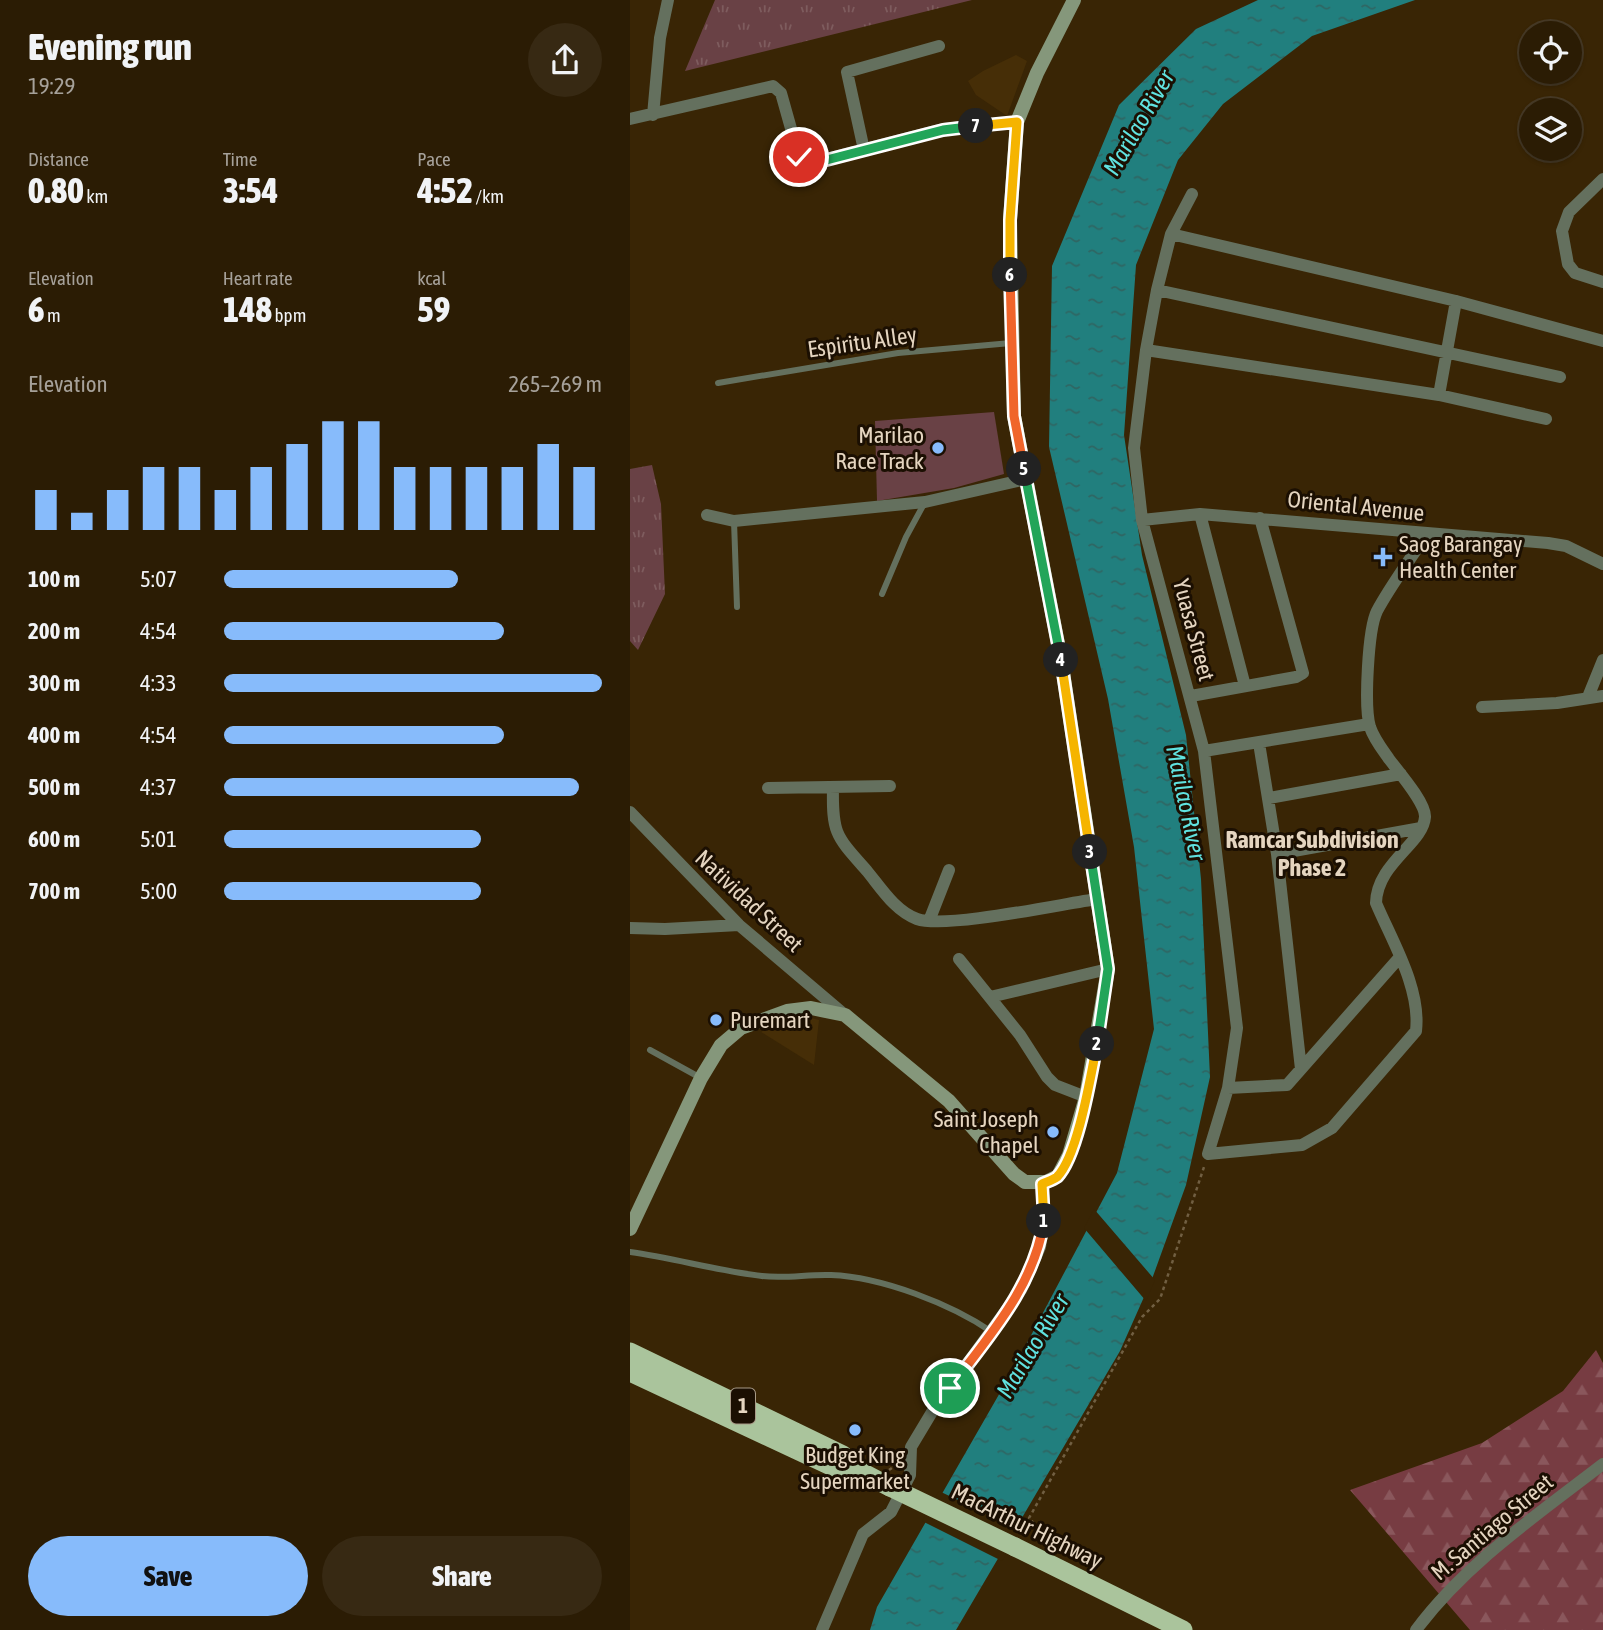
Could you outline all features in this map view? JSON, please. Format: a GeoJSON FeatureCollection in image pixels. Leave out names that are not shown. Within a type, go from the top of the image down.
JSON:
{"type":"FeatureCollection","features":[{"type":"Feature","properties":{"kind":"highway","name":"MacArthur Highway"},"geometry":{"type":"LineString","coordinates":[[630,1352],[843,1455],[850,1466],[890,1487],[1183,1630]]}},
{"type":"Feature","properties":{"kind":"highway","name":"MacArthur Highway"},"geometry":{"type":"LineString","coordinates":[[630,1373],[835,1468],[850,1466]]}},
{"type":"Feature","properties":{"kind":"main road"},"geometry":{"type":"LineString","coordinates":[[630,1228],[701,1078],[730,1036],[761,1018],[811,1009],[845,1015],[949,1101],[1014,1174],[1025,1182],[1042,1184],[1058,1176],[1069,1154],[1086,1097],[1108,969],[1061,659],[1014,416],[1010,220],[1017,122],[1037,73],[1073,0]]}},
{"type":"Feature","properties":{"kind":"street"},"geometry":{"type":"LineString","coordinates":[[653,115],[660,38],[668,0]]}},
{"type":"Feature","properties":{"kind":"street"},"geometry":{"type":"LineString","coordinates":[[864,150],[847,72],[939,46]]}},
{"type":"Feature","properties":{"kind":"street"},"geometry":{"type":"LineString","coordinates":[[630,119],[774,86],[781,93],[803,163],[943,130],[1017,122]]}},
{"type":"Feature","properties":{"kind":"street"},"geometry":{"type":"LineString","coordinates":[[1603,179],[1569,212],[1562,230],[1568,264],[1575,273],[1603,282]]}},
{"type":"Feature","properties":{"kind":"street","name":"Yuasa Street"},"geometry":{"type":"LineString","coordinates":[[1192,194],[1171,234],[1157,290],[1146,350],[1134,448],[1142,520],[1204,751],[1237,1028],[1228,1088],[1208,1154]]}},
{"type":"Feature","properties":{"kind":"street"},"geometry":{"type":"LineString","coordinates":[[1171,234],[1456,301],[1603,341]]}},
{"type":"Feature","properties":{"kind":"street"},"geometry":{"type":"LineString","coordinates":[[1157,290],[1560,377]]}},
{"type":"Feature","properties":{"kind":"street"},"geometry":{"type":"LineString","coordinates":[[1439,395],[1456,301]]}},
{"type":"Feature","properties":{"kind":"street"},"geometry":{"type":"LineString","coordinates":[[1146,350],[1439,395],[1546,419]]}},
{"type":"Feature","properties":{"kind":"street"},"geometry":{"type":"LineString","coordinates":[[707,514],[734,521],[925,502],[1026,479]]}},
{"type":"Feature","properties":{"kind":"street"},"geometry":{"type":"LineString","coordinates":[[1200,514],[1245,686]]}},
{"type":"Feature","properties":{"kind":"street","name":"Oriental Avenue"},"geometry":{"type":"LineString","coordinates":[[1142,520],[1200,514],[1426,535],[1548,543],[1566,546],[1603,564]]}},
{"type":"Feature","properties":{"kind":"street"},"geometry":{"type":"LineString","coordinates":[[1191,696],[1301,676],[1303,673],[1260,518]]}},
{"type":"Feature","properties":{"kind":"street"},"geometry":{"type":"LineString","coordinates":[[1208,1154],[1302,1145],[1332,1128],[1416,1031],[1417,1013],[1399,958],[1376,903],[1376,890],[1384,873],[1421,828],[1425,816],[1401,774],[1375,739],[1369,724],[1370,631],[1377,611],[1426,535]]}},
{"type":"Feature","properties":{"kind":"street"},"geometry":{"type":"LineString","coordinates":[[1588,697],[1603,660]]}},
{"type":"Feature","properties":{"kind":"street"},"geometry":{"type":"LineString","coordinates":[[1482,707],[1557,703],[1603,696]]}},
{"type":"Feature","properties":{"kind":"street"},"geometry":{"type":"LineString","coordinates":[[1204,751],[1369,724]]}},
{"type":"Feature","properties":{"kind":"street"},"geometry":{"type":"LineString","coordinates":[[1259,743],[1278,854],[1301,1069]]}},
{"type":"Feature","properties":{"kind":"street"},"geometry":{"type":"LineString","coordinates":[[1269,798],[1401,774]]}},
{"type":"Feature","properties":{"kind":"street"},"geometry":{"type":"LineString","coordinates":[[768,788],[890,786]]}},
{"type":"Feature","properties":{"kind":"street"},"geometry":{"type":"LineString","coordinates":[[833,787],[833,823],[838,838],[899,909],[916,919],[947,922],[1097,899]]}},
{"type":"Feature","properties":{"kind":"street","name":"Natividad Street"},"geometry":{"type":"LineString","coordinates":[[630,812],[738,925],[845,1015]]}},
{"type":"Feature","properties":{"kind":"street"},"geometry":{"type":"LineString","coordinates":[[1278,854],[1421,828]]}},
{"type":"Feature","properties":{"kind":"street"},"geometry":{"type":"LineString","coordinates":[[929,921],[949,870]]}},
{"type":"Feature","properties":{"kind":"street"},"geometry":{"type":"LineString","coordinates":[[630,928],[738,925]]}},
{"type":"Feature","properties":{"kind":"street"},"geometry":{"type":"LineString","coordinates":[[1228,1088],[1287,1084],[1399,958]]}},
{"type":"Feature","properties":{"kind":"street"},"geometry":{"type":"LineString","coordinates":[[959,959],[1020,1035],[1047,1077],[1055,1085],[1086,1097]]}},
{"type":"Feature","properties":{"kind":"street"},"geometry":{"type":"LineString","coordinates":[[990,997],[1108,969]]}},
{"type":"Feature","properties":{"kind":"street"},"geometry":{"type":"LineString","coordinates":[[822,1630],[863,1534],[891,1512],[910,1475],[911,1447],[932,1412],[1021,1290],[1040,1247],[1045,1214],[1042,1184]]}},
{"type":"Feature","properties":{"kind":"street","name":"M. Santiago Street"},"geometry":{"type":"LineString","coordinates":[[1416,1630],[1451,1586],[1519,1528],[1603,1464]]}},
{"type":"Feature","properties":{"kind":"lane","name":"Espiritu Alley"},"geometry":{"type":"LineString","coordinates":[[718,383],[898,353],[1011,343]]}},
{"type":"Feature","properties":{"kind":"lane"},"geometry":{"type":"LineString","coordinates":[[882,594],[906,537],[925,502]]}},
{"type":"Feature","properties":{"kind":"lane"},"geometry":{"type":"LineString","coordinates":[[734,521],[737,607]]}},
{"type":"Feature","properties":{"kind":"lane"},"geometry":{"type":"LineString","coordinates":[[650,1050],[701,1078]]}},
{"type":"Feature","properties":{"kind":"lane"},"geometry":{"type":"LineString","coordinates":[[630,1252],[758,1276],[780,1278],[833,1275],[861,1280],[904,1291],[946,1307],[992,1332]]}},
{"type":"Feature","properties":{"kind":"path"},"geometry":{"type":"LineString","coordinates":[[1047,1538],[1029,1518],[1142,1317],[1160,1299],[1208,1154]]}},
{"type":"Feature","properties":{"kind":"path"},"geometry":{"type":"LineString","coordinates":[[891,1466],[897,1463]]}},
{"type":"Feature","properties":{"kind":"shaded area"},"geometry":{"type":"Polygon","coordinates":[[[1016,55],[1027,61],[1007,116],[976,95],[968,81],[1016,55]]]}},
{"type":"Feature","properties":{"kind":"shaded area"},"geometry":{"type":"Polygon","coordinates":[[[807,1017],[819,1020],[814,1065],[761,1032],[775,1024],[807,1017]]]}},
{"type":"Feature","properties":{"kind":"green space"},"geometry":{"type":"Polygon","coordinates":[[[715,0],[972,0],[685,71],[715,0]]]}},
{"type":"Feature","properties":{"kind":"green space","name":"Marilao Race Track"},"geometry":{"type":"Polygon","coordinates":[[[994,412],[1004,474],[954,488],[877,501],[875,421],[994,412]]]}},
{"type":"Feature","properties":{"kind":"green space"},"geometry":{"type":"Polygon","coordinates":[[[652,465],[661,504],[665,594],[638,650],[630,641],[630,469],[652,465]]]}},
{"type":"Feature","properties":{"kind":"green space"},"geometry":{"type":"Polygon","coordinates":[[[1596,1350],[1603,1363],[1603,1630],[1470,1630],[1350,1490],[1482,1443],[1563,1391],[1596,1350]]]}},
{"type":"Feature","properties":{"kind":"water","name":"Marilao River"},"geometry":{"type":"Polygon","coordinates":[[[1258,0],[1415,0],[1312,36],[1223,104],[1178,160],[1136,265],[1124,435],[1142,555],[1186,735],[1201,879],[1210,1077],[1186,1185],[1152,1279],[1120,1351],[956,1630],[870,1630],[877,1607],[1009,1377],[1117,1173],[1154,1029],[1134,847],[1108,699],[1049,447],[1052,266],[1119,105],[1196,29],[1258,0]]]}},
{"type":"Feature","properties":{"kind":"pier"},"geometry":{"type":"Polygon","coordinates":[[[1094,1209],[1155,1280],[1146,1301],[1084,1228],[1094,1209]]]}},
{"type":"Feature","properties":{"kind":"pier"},"geometry":{"type":"Polygon","coordinates":[[[939,1491],[1020,1530],[1002,1561],[922,1521],[939,1491]]]}},
{"type":"Feature","properties":{"kind":"place","name":"Marilao Race Track"},"geometry":{"type":"Point","coordinates":[938,448]}},
{"type":"Feature","properties":{"kind":"place","name":"Saog Barangay Health Center"},"geometry":{"type":"Point","coordinates":[1383,557]}},
{"type":"Feature","properties":{"kind":"place","name":"Puremart"},"geometry":{"type":"Point","coordinates":[716,1020]}},
{"type":"Feature","properties":{"kind":"place","name":"Saint Joseph Chapel"},"geometry":{"type":"Point","coordinates":[1053,1132]}},
{"type":"Feature","properties":{"kind":"place","name":"Budget King Supermarket"},"geometry":{"type":"Point","coordinates":[855,1430]}},
{"type":"Feature","properties":{"kind":"district","name":"Ramcar Subdivision Phase 2"},"geometry":{"type":"Point","coordinates":[1312,854]}},
{"type":"Feature","properties":{"kind":"route"},"geometry":{"type":"LineString","coordinates":[[799,157],[803,163],[811,164],[943,130],[1017,122],[1010,220],[1014,416],[1061,659],[1108,969],[1102,1019],[1086,1097],[1069,1154],[1058,1176],[1042,1184],[1045,1214],[1040,1247],[1021,1290],[950,1388]]}}]}
